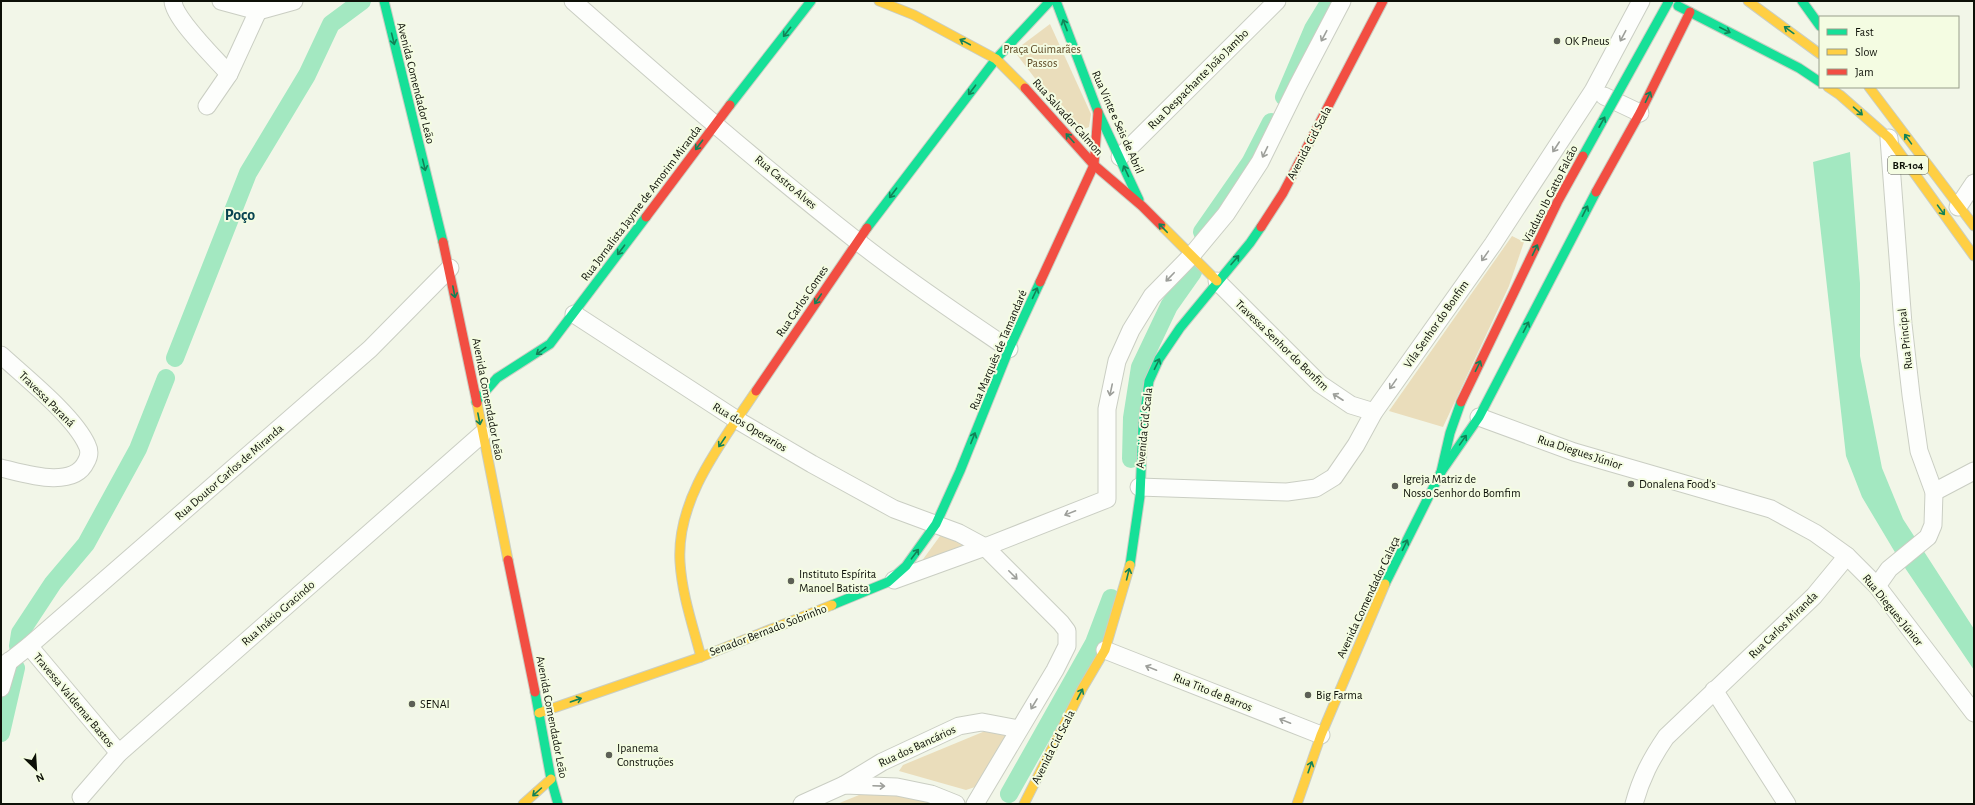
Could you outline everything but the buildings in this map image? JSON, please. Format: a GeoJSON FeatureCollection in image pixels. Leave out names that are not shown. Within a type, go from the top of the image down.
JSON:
{"type":"FeatureCollection","features":[{"type":"Feature","properties":{"kind":"main road","name":"Avenida Comendador Leão"},"geometry":{"type":"LineString","coordinates":[[384,1],[450,268],[551,779],[558,804]]}},
{"type":"Feature","properties":{"kind":"main road","name":"Rua Jornalista Jayme de Amorim Miranda"},"geometry":{"type":"LineString","coordinates":[[476,402],[495,379],[537,354],[550,344],[715,124],[811,1]]}},
{"type":"Feature","properties":{"kind":"main road","name":"Rua Salvador Calmon"},"geometry":{"type":"LineString","coordinates":[[879,1],[911,8],[996,59],[1014,75],[1094,165],[1142,206],[1190,256],[1217,280]]}},
{"type":"Feature","properties":{"kind":"main road","name":"Rua Carlos Gomes"},"geometry":{"type":"LineString","coordinates":[[700,657],[683,589],[680,560],[682,538],[688,511],[697,486],[710,460],[857,241],[996,59],[1050,1]]}},
{"type":"Feature","properties":{"kind":"main road","name":"Rua Vinte e Seis de Abril"},"geometry":{"type":"LineString","coordinates":[[1056,1],[1098,112],[1142,206]]}},
{"type":"Feature","properties":{"kind":"main road","name":"Avenida Cid Scala"},"geometry":{"type":"LineString","coordinates":[[1024,804],[1082,689],[1105,650],[1129,573],[1140,496],[1138,487],[1143,424],[1149,381],[1159,359],[1180,328],[1217,280],[1250,243],[1283,193],[1383,1]]}},
{"type":"Feature","properties":{"kind":"main road"},"geometry":{"type":"LineString","coordinates":[[1669,1],[1799,68],[1819,81]]}},
{"type":"Feature","properties":{"kind":"main road","name":"Viaduto Ib Gatto Falcão"},"geometry":{"type":"LineString","coordinates":[[1461,402],[1558,201],[1669,1]]}},
{"type":"Feature","properties":{"kind":"main road"},"geometry":{"type":"LineString","coordinates":[[1748,1],[1819,53]]}},
{"type":"Feature","properties":{"kind":"main road"},"geometry":{"type":"LineString","coordinates":[[1802,1],[1819,25]]}},
{"type":"Feature","properties":{"kind":"main road"},"geometry":{"type":"LineString","coordinates":[[1441,472],[1479,417],[1599,186],[1640,113],[1690,12]]}},
{"type":"Feature","properties":{"kind":"main road","name":"BR-104"},"geometry":{"type":"LineString","coordinates":[[1830,88],[1840,95],[1888,138],[1974,256]]}},
{"type":"Feature","properties":{"kind":"main road","name":"BR-104"},"geometry":{"type":"LineString","coordinates":[[1869,88],[1974,226]]}},
{"type":"Feature","properties":{"kind":"main road","name":"Rua Marquês de Tamandaré"},"geometry":{"type":"LineString","coordinates":[[888,582],[906,566],[936,524],[960,471],[1010,349],[1094,165],[1098,112]]}},
{"type":"Feature","properties":{"kind":"main road","name":"Avenida Comendador Calaça"},"geometry":{"type":"LineString","coordinates":[[1298,804],[1321,735],[1377,601],[1441,472],[1450,433],[1461,402]]}},
{"type":"Feature","properties":{"kind":"main road","name":"Senador Bernado Sobrinho"},"geometry":{"type":"LineString","coordinates":[[539,713],[700,657],[888,582]]}},
{"type":"Feature","properties":{"kind":"main road"},"geometry":{"type":"LineString","coordinates":[[523,804],[551,779]]}},
{"type":"Feature","properties":{"kind":"street"},"geometry":{"type":"LineString","coordinates":[[173,1],[176,10],[188,28],[229,74]]}},
{"type":"Feature","properties":{"kind":"street"},"geometry":{"type":"LineString","coordinates":[[221,1],[258,11],[294,1]]}},
{"type":"Feature","properties":{"kind":"street","name":"Rua Castro Alves"},"geometry":{"type":"LineString","coordinates":[[573,1],[715,124],[857,241],[934,298],[1010,349]]}},
{"type":"Feature","properties":{"kind":"street","name":"Rua Despachante João Jambo"},"geometry":{"type":"LineString","coordinates":[[1120,157],[1277,1]]}},
{"type":"Feature","properties":{"kind":"street"},"geometry":{"type":"LineString","coordinates":[[1190,256],[1226,214],[1260,162],[1342,1]]}},
{"type":"Feature","properties":{"kind":"street","name":"Vila Senhor do Bonfim"},"geometry":{"type":"LineString","coordinates":[[1138,487],[1287,492],[1316,488],[1327,483],[1341,468],[1356,445],[1374,412],[1493,244],[1593,91],[1641,1]]}},
{"type":"Feature","properties":{"kind":"street"},"geometry":{"type":"LineString","coordinates":[[207,106],[229,74],[258,11]]}},
{"type":"Feature","properties":{"kind":"street"},"geometry":{"type":"LineString","coordinates":[[1593,91],[1640,113]]}},
{"type":"Feature","properties":{"kind":"street","name":"Rua Principal"},"geometry":{"type":"LineString","coordinates":[[1888,138],[1903,324],[1911,394],[1919,451],[1934,492]]}},
{"type":"Feature","properties":{"kind":"street"},"geometry":{"type":"LineString","coordinates":[[1958,206],[1974,183]]}},
{"type":"Feature","properties":{"kind":"street","name":"Senador Bernado Sobrinho"},"geometry":{"type":"LineString","coordinates":[[888,582],[985,547],[1106,499],[1107,409],[1117,361],[1131,330],[1152,296],[1190,256]]}},
{"type":"Feature","properties":{"kind":"street","name":"Rua Doutor Carlos de Miranda"},"geometry":{"type":"LineString","coordinates":[[5,664],[29,646],[370,349],[450,268]]}},
{"type":"Feature","properties":{"kind":"street","name":"Travessa Senhor do Bonfim"},"geometry":{"type":"LineString","coordinates":[[1217,280],[1320,384],[1351,405],[1374,412]]}},
{"type":"Feature","properties":{"kind":"street","name":"Rua dos Operarios"},"geometry":{"type":"LineString","coordinates":[[574,314],[737,420],[812,464],[894,509],[936,524]]}},
{"type":"Feature","properties":{"kind":"street","name":"Travessa Paraná"},"geometry":{"type":"LineString","coordinates":[[1,355],[66,416],[88,446],[89,456],[84,467],[76,473],[65,477],[47,478],[1,468]]}},
{"type":"Feature","properties":{"kind":"street","name":"Rua Diegues Júnior"},"geometry":{"type":"LineString","coordinates":[[1479,417],[1574,452],[1771,509],[1815,533],[1847,556],[1877,586],[1974,712]]}},
{"type":"Feature","properties":{"kind":"street","name":"Rua Inácio Gracindo"},"geometry":{"type":"LineString","coordinates":[[81,797],[119,753],[482,434]]}},
{"type":"Feature","properties":{"kind":"street"},"geometry":{"type":"LineString","coordinates":[[1877,586],[1889,569],[1928,537],[1932,525],[1934,492],[1974,471]]}},
{"type":"Feature","properties":{"kind":"street"},"geometry":{"type":"LineString","coordinates":[[936,524],[985,547],[1067,631],[1067,646],[1055,670],[975,804]]}},
{"type":"Feature","properties":{"kind":"street","name":"Rua Carlos Miranda"},"geometry":{"type":"LineString","coordinates":[[1634,804],[1639,784],[1649,762],[1666,737],[1814,596],[1847,556]]}},
{"type":"Feature","properties":{"kind":"street","name":"Travessa Valdemar Bastos"},"geometry":{"type":"LineString","coordinates":[[29,646],[119,753]]}},
{"type":"Feature","properties":{"kind":"street","name":"Rua Tito de Barros"},"geometry":{"type":"LineString","coordinates":[[1105,650],[1321,735]]}},
{"type":"Feature","properties":{"kind":"street"},"geometry":{"type":"LineString","coordinates":[[1,688],[5,664]]}},
{"type":"Feature","properties":{"kind":"street"},"geometry":{"type":"LineString","coordinates":[[1714,690],[1787,804]]}},
{"type":"Feature","properties":{"kind":"street","name":"Rua dos Bancários"},"geometry":{"type":"LineString","coordinates":[[802,804],[844,785],[882,762],[959,726],[982,722],[1019,729]]}},
{"type":"Feature","properties":{"kind":"street","name":"Rua dos Bancários"},"geometry":{"type":"LineString","coordinates":[[844,785],[897,787],[931,794],[956,804]]}},
{"type":"Feature","properties":{"kind":"green space","name":"Praça Guimarães Passos"},"geometry":{"type":"Polygon","coordinates":[[[1050,24],[1091,114],[1089,127],[1076,132],[1014,51],[1050,24]]]}},
{"type":"Feature","properties":{"kind":"green space"},"geometry":{"type":"Polygon","coordinates":[[[1512,236],[1524,242],[1509,286],[1443,427],[1389,411],[1512,236]]]}},
{"type":"Feature","properties":{"kind":"green space"},"geometry":{"type":"Polygon","coordinates":[[[943,532],[966,544],[921,562],[943,532]]]}},
{"type":"Feature","properties":{"kind":"green space"},"geometry":{"type":"Polygon","coordinates":[[[990,729],[1004,731],[1009,740],[978,786],[966,790],[899,771],[903,765],[990,729]]]}},
{"type":"Feature","properties":{"kind":"green space"},"geometry":{"type":"Polygon","coordinates":[[[908,791],[934,804],[837,804],[864,793],[908,791]]]}},
{"type":"Feature","properties":{"kind":"shaded area"},"geometry":{"type":"Polygon","coordinates":[[[1850,152],[1860,283],[1860,356],[1882,468],[1903,519],[1974,629],[1974,670],[1899,559],[1862,497],[1846,456],[1813,162],[1850,152]]]}},
{"type":"Feature","properties":{"kind":"waterway"},"geometry":{"type":"LineString","coordinates":[[175,358],[248,173],[307,75],[331,24],[362,1]]}},
{"type":"Feature","properties":{"kind":"waterway"},"geometry":{"type":"LineString","coordinates":[[1284,97],[1313,29],[1330,1]]}},
{"type":"Feature","properties":{"kind":"waterway"},"geometry":{"type":"LineString","coordinates":[[1202,232],[1250,163],[1271,122]]}},
{"type":"Feature","properties":{"kind":"waterway"},"geometry":{"type":"LineString","coordinates":[[1131,459],[1132,418],[1140,367],[1169,306],[1193,272]]}},
{"type":"Feature","properties":{"kind":"waterway"},"geometry":{"type":"LineString","coordinates":[[18,646],[20,633],[53,583],[86,544],[138,449],[166,378]]}},
{"type":"Feature","properties":{"kind":"waterway"},"geometry":{"type":"LineString","coordinates":[[1009,794],[1094,643],[1111,598]]}},
{"type":"Feature","properties":{"kind":"waterway"},"geometry":{"type":"LineString","coordinates":[[1,733],[16,668]]}},
{"type":"Feature","properties":{"kind":"traffic: fast"},"geometry":{"type":"LineString","coordinates":[[384,1],[443,242]]}},
{"type":"Feature","properties":{"kind":"traffic: fast"},"geometry":{"type":"LineString","coordinates":[[730,105],[811,1]]}},
{"type":"Feature","properties":{"kind":"traffic: fast"},"geometry":{"type":"LineString","coordinates":[[867,228],[996,59],[1050,1]]}},
{"type":"Feature","properties":{"kind":"traffic: fast"},"geometry":{"type":"LineString","coordinates":[[1056,1],[1098,112],[1139,200]]}},
{"type":"Feature","properties":{"kind":"traffic: fast"},"geometry":{"type":"LineString","coordinates":[[1583,156],[1669,1]]}},
{"type":"Feature","properties":{"kind":"traffic: fast"},"geometry":{"type":"LineString","coordinates":[[1802,1],[1819,25]]}},
{"type":"Feature","properties":{"kind":"traffic: fast"},"geometry":{"type":"LineString","coordinates":[[1678,6],[1799,68],[1819,81]]}},
{"type":"Feature","properties":{"kind":"traffic: fast"},"geometry":{"type":"LineString","coordinates":[[1441,472],[1479,417],[1596,192]]}},
{"type":"Feature","properties":{"kind":"traffic: fast"},"geometry":{"type":"LineString","coordinates":[[476,402],[497,378],[550,344],[646,217]]}},
{"type":"Feature","properties":{"kind":"traffic: fast"},"geometry":{"type":"LineString","coordinates":[[1130,565],[1140,496],[1143,424],[1149,381],[1159,359],[1180,328],[1250,243],[1261,227]]}},
{"type":"Feature","properties":{"kind":"traffic: fast"},"geometry":{"type":"LineString","coordinates":[[832,605],[888,582],[906,566],[936,524],[960,471],[1009,349],[1040,282]]}},
{"type":"Feature","properties":{"kind":"traffic: fast"},"geometry":{"type":"LineString","coordinates":[[1385,584],[1441,472],[1450,433],[1461,402]]}},
{"type":"Feature","properties":{"kind":"traffic: fast"},"geometry":{"type":"LineString","coordinates":[[535,692],[551,779],[558,804]]}},
{"type":"Feature","properties":{"kind":"traffic: slow"},"geometry":{"type":"LineString","coordinates":[[879,1],[914,15],[996,59],[1025,88]]}},
{"type":"Feature","properties":{"kind":"traffic: slow"},"geometry":{"type":"LineString","coordinates":[[1748,1],[1819,53]]}},
{"type":"Feature","properties":{"kind":"traffic: slow"},"geometry":{"type":"LineString","coordinates":[[1830,88],[1840,95],[1889,138],[1974,256]]}},
{"type":"Feature","properties":{"kind":"traffic: slow"},"geometry":{"type":"LineString","coordinates":[[1870,88],[1974,226]]}},
{"type":"Feature","properties":{"kind":"traffic: slow"},"geometry":{"type":"LineString","coordinates":[[1161,225],[1217,281]]}},
{"type":"Feature","properties":{"kind":"traffic: slow"},"geometry":{"type":"LineString","coordinates":[[701,657],[683,586],[680,562],[681,538],[686,515],[704,471],[716,450],[756,391]]}},
{"type":"Feature","properties":{"kind":"traffic: slow"},"geometry":{"type":"LineString","coordinates":[[477,403],[508,560]]}},
{"type":"Feature","properties":{"kind":"traffic: slow"},"geometry":{"type":"LineString","coordinates":[[1024,804],[1082,689],[1105,650],[1130,565]]}},
{"type":"Feature","properties":{"kind":"traffic: slow"},"geometry":{"type":"LineString","coordinates":[[1297,804],[1321,735],[1385,584]]}},
{"type":"Feature","properties":{"kind":"traffic: slow"},"geometry":{"type":"LineString","coordinates":[[539,713],[701,657],[832,605]]}},
{"type":"Feature","properties":{"kind":"traffic: slow"},"geometry":{"type":"LineString","coordinates":[[523,804],[551,779]]}},
{"type":"Feature","properties":{"kind":"traffic: jam"},"geometry":{"type":"LineString","coordinates":[[1261,227],[1283,193],[1383,1]]}},
{"type":"Feature","properties":{"kind":"traffic: jam"},"geometry":{"type":"LineString","coordinates":[[1596,192],[1640,113],[1690,12]]}},
{"type":"Feature","properties":{"kind":"traffic: jam"},"geometry":{"type":"LineString","coordinates":[[1025,88],[1094,165],[1142,206],[1161,225]]}},
{"type":"Feature","properties":{"kind":"traffic: jam"},"geometry":{"type":"LineString","coordinates":[[646,217],[730,105]]}},
{"type":"Feature","properties":{"kind":"traffic: jam"},"geometry":{"type":"LineString","coordinates":[[1040,282],[1094,165],[1098,112]]}},
{"type":"Feature","properties":{"kind":"traffic: jam"},"geometry":{"type":"LineString","coordinates":[[1461,402],[1558,201],[1583,156]]}},
{"type":"Feature","properties":{"kind":"traffic: jam"},"geometry":{"type":"LineString","coordinates":[[756,391],[867,228]]}},
{"type":"Feature","properties":{"kind":"traffic: jam"},"geometry":{"type":"LineString","coordinates":[[443,242],[477,403]]}},
{"type":"Feature","properties":{"kind":"traffic: jam"},"geometry":{"type":"LineString","coordinates":[[508,560],[535,692]]}},
{"type":"Feature","properties":{"kind":"place","name":"OK Pneus"},"geometry":{"type":"Point","coordinates":[1557,41]}},
{"type":"Feature","properties":{"kind":"place","name":"Donalena Food's"},"geometry":{"type":"Point","coordinates":[1631,484]}},
{"type":"Feature","properties":{"kind":"place","name":"Igreja Matriz de Nosso Senhor do Bomfim"},"geometry":{"type":"Point","coordinates":[1395,486]}},
{"type":"Feature","properties":{"kind":"place","name":"Instituto Espírita Manoel Batista"},"geometry":{"type":"Point","coordinates":[791,581]}},
{"type":"Feature","properties":{"kind":"place","name":"Big Farma"},"geometry":{"type":"Point","coordinates":[1308,695]}},
{"type":"Feature","properties":{"kind":"place","name":"SENAI"},"geometry":{"type":"Point","coordinates":[412,704]}},
{"type":"Feature","properties":{"kind":"place","name":"Ipanema Construções"},"geometry":{"type":"Point","coordinates":[609,755]}},
{"type":"Feature","properties":{"kind":"district","name":"Poço"},"geometry":{"type":"Point","coordinates":[240,215]}}]}
